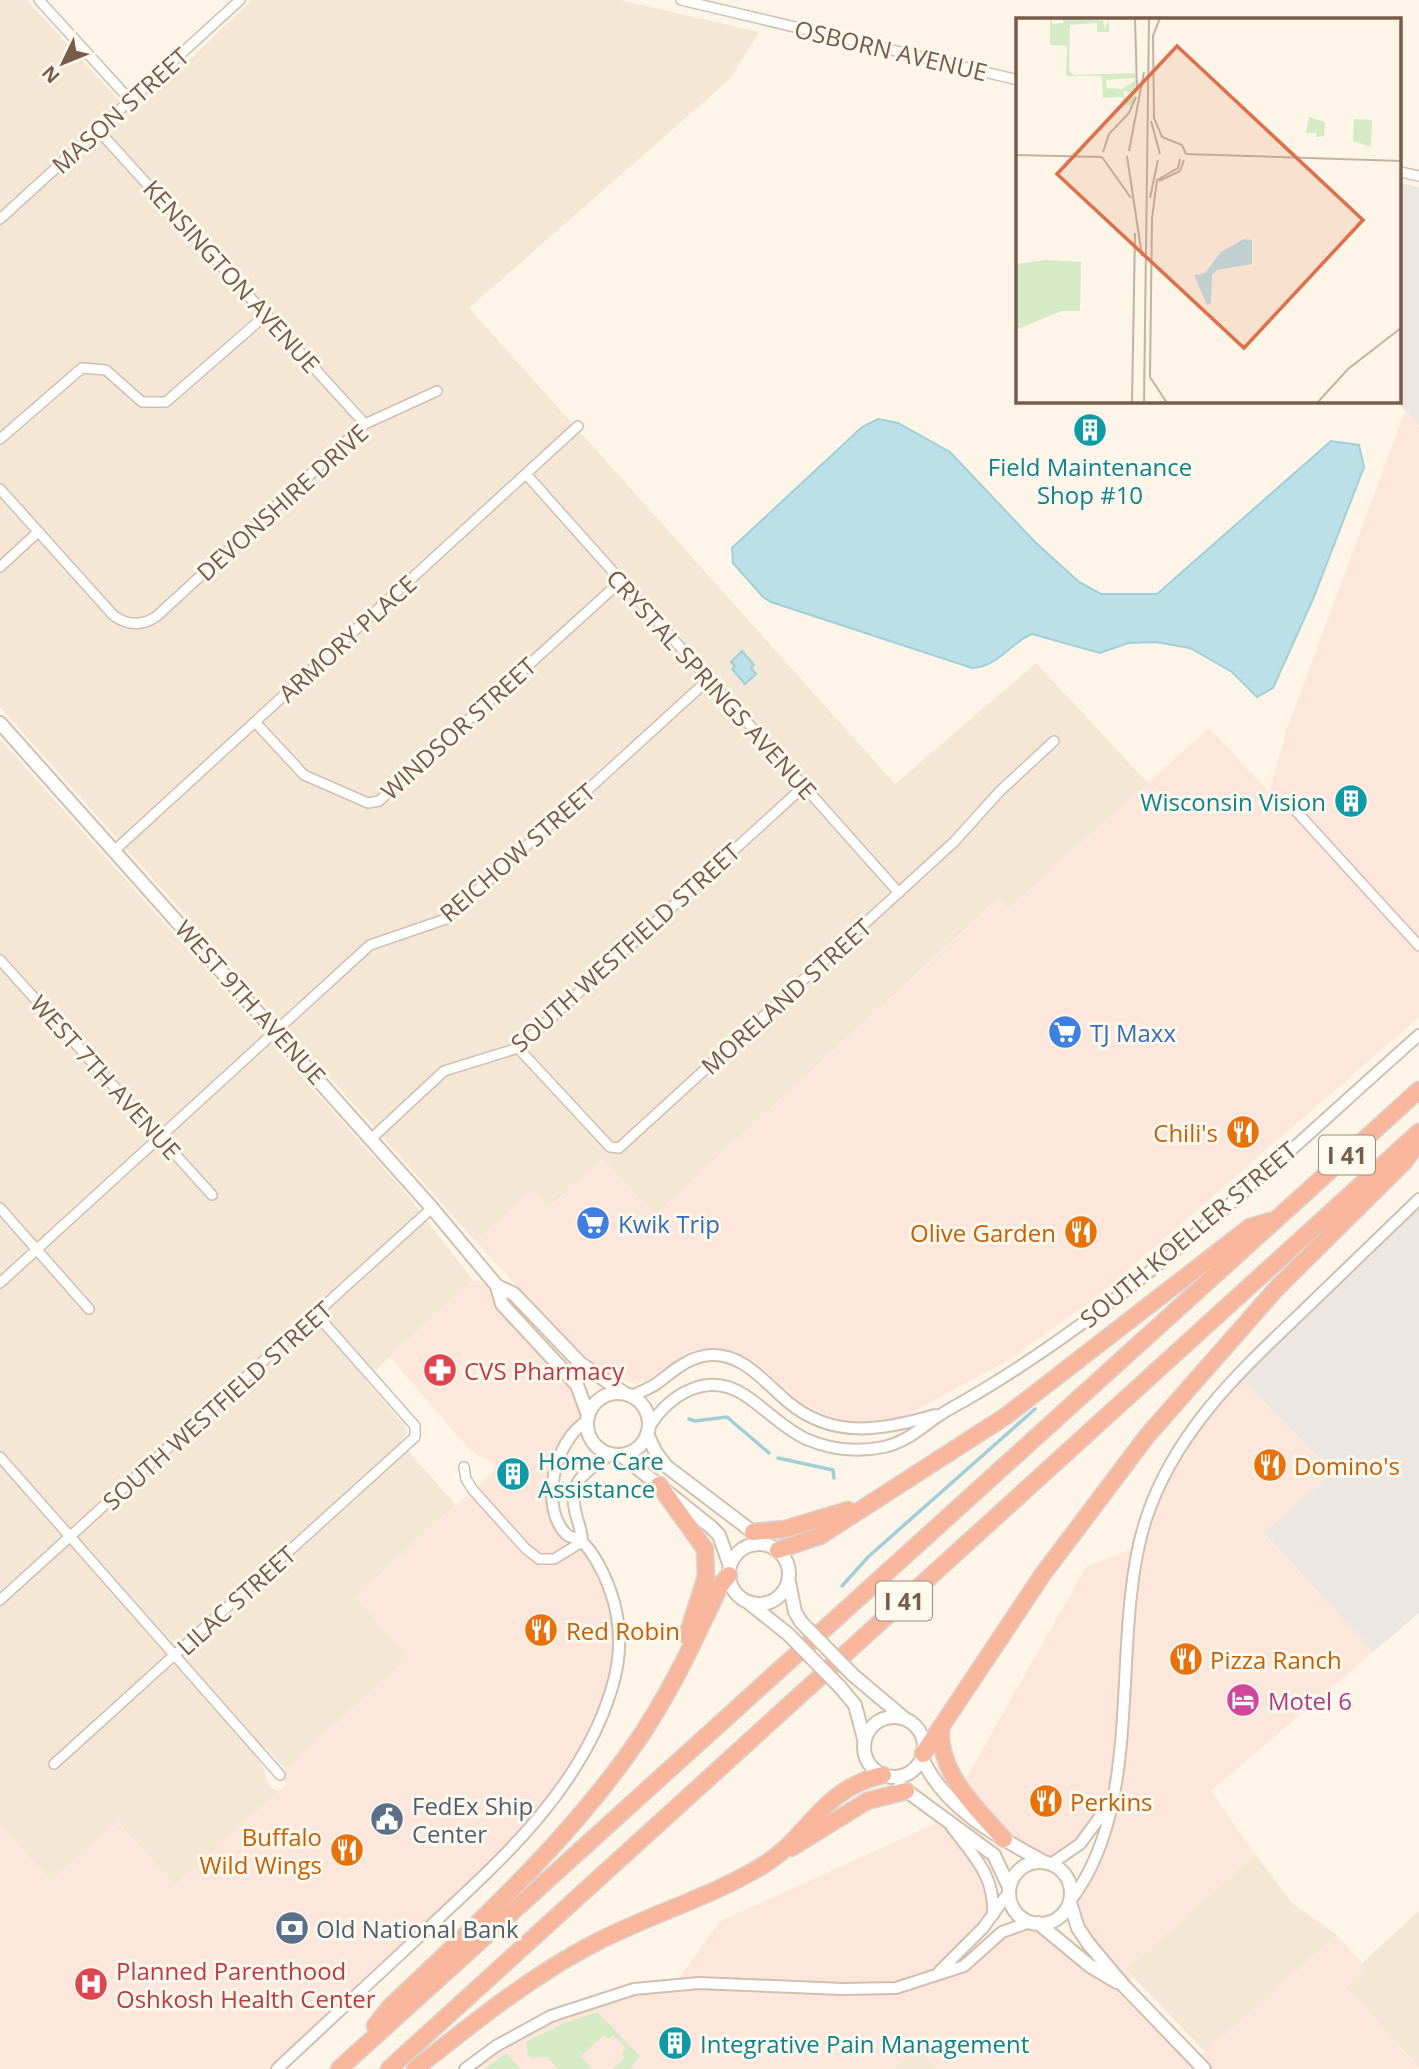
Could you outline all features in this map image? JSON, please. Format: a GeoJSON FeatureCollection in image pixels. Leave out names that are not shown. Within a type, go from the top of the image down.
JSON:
{"type":"FeatureCollection","features":[{"type":"Feature","properties":{"kind":"highway","name":"I 41"},"geometry":{"type":"LineString","coordinates":[[339,2069],[1419,1090]]}},
{"type":"Feature","properties":{"kind":"highway","name":"I 41"},"geometry":{"type":"LineString","coordinates":[[389,2069],[1419,1132]]}},
{"type":"Feature","properties":{"kind":"highway"},"geometry":{"type":"LineString","coordinates":[[923,1756],[1043,1574],[1155,1426],[1268,1297],[1404,1162],[1419,1141]]}},
{"type":"Feature","properties":{"kind":"highway"},"geometry":{"type":"LineString","coordinates":[[773,1547],[820,1536],[867,1503],[1006,1416],[1250,1227],[1276,1219]]}},
{"type":"Feature","properties":{"kind":"highway"},"geometry":{"type":"LineString","coordinates":[[659,1485],[701,1540],[707,1564],[706,1577],[670,1683]]}},
{"type":"Feature","properties":{"kind":"highway"},"geometry":{"type":"LineString","coordinates":[[753,1532],[794,1527],[867,1503]]}},
{"type":"Feature","properties":{"kind":"highway"},"geometry":{"type":"LineString","coordinates":[[351,2057],[390,2007],[512,1888],[572,1823],[632,1749],[729,1571]]}},
{"type":"Feature","properties":{"kind":"highway"},"geometry":{"type":"LineString","coordinates":[[941,1730],[942,1752],[961,1787],[1004,1839]]}},
{"type":"Feature","properties":{"kind":"highway"},"geometry":{"type":"LineString","coordinates":[[765,1864],[848,1786],[886,1776]]}},
{"type":"Feature","properties":{"kind":"highway"},"geometry":{"type":"LineString","coordinates":[[415,2069],[522,1986],[571,1957],[624,1929],[723,1888],[867,1801],[906,1791]]}},
{"type":"Feature","properties":{"kind":"main road","name":"WEST 9TH AVENUE"},"geometry":{"type":"LineString","coordinates":[[0,723],[432,1208],[497,1286],[502,1304],[577,1385],[587,1418]]}},
{"type":"Feature","properties":{"kind":"main road","name":"WEST 9TH AVENUE"},"geometry":{"type":"LineString","coordinates":[[497,1286],[514,1294],[580,1363],[628,1395]]}},
{"type":"Feature","properties":{"kind":"main road"},"geometry":{"type":"LineString","coordinates":[[1124,1986],[1090,1966],[1015,1910],[1009,1889],[993,1855],[872,1768],[865,1758],[864,1739],[855,1706],[840,1686],[788,1634],[735,1592],[719,1535],[659,1485],[616,1454],[592,1442],[587,1418],[601,1397],[628,1395],[645,1409],[648,1431],[656,1453],[666,1466],[773,1547],[788,1564],[795,1612],[801,1622],[853,1675],[920,1732],[923,1756],[943,1793],[1004,1839],[1048,1863],[1068,1879],[1070,1902],[1078,1928],[1124,1986],[1204,2069]]}},
{"type":"Feature","properties":{"kind":"main road"},"geometry":{"type":"LineString","coordinates":[[616,1454],[637,1448],[648,1431]]}},
{"type":"Feature","properties":{"kind":"main road"},"geometry":{"type":"LineString","coordinates":[[729,1571],[734,1557],[749,1545],[773,1547]]}},
{"type":"Feature","properties":{"kind":"main road"},"geometry":{"type":"LineString","coordinates":[[749,1602],[773,1601],[789,1582]]}},
{"type":"Feature","properties":{"kind":"main road"},"geometry":{"type":"LineString","coordinates":[[864,1739],[880,1720],[904,1718]]}},
{"type":"Feature","properties":{"kind":"main road"},"geometry":{"type":"LineString","coordinates":[[886,1776],[908,1773],[923,1756]]}},
{"type":"Feature","properties":{"kind":"main road"},"geometry":{"type":"LineString","coordinates":[[1009,1889],[1023,1867],[1048,1863]]}},
{"type":"Feature","properties":{"kind":"main road"},"geometry":{"type":"LineString","coordinates":[[1034,1923],[1056,1919],[1070,1902]]}},
{"type":"Feature","properties":{"kind":"street"},"geometry":{"type":"LineString","coordinates":[[39,0],[130,100]]}},
{"type":"Feature","properties":{"kind":"street","name":"MASON STREET"},"geometry":{"type":"LineString","coordinates":[[1,214],[99,130],[240,0]]}},
{"type":"Feature","properties":{"kind":"street","name":"OSBORN AVENUE"},"geometry":{"type":"LineString","coordinates":[[681,0],[1016,80]]}},
{"type":"Feature","properties":{"kind":"street","name":"KENSINGTON AVENUE"},"geometry":{"type":"LineString","coordinates":[[99,130],[365,424]]}},
{"type":"Feature","properties":{"kind":"street"},"geometry":{"type":"LineString","coordinates":[[0,439],[82,368],[106,370],[142,402],[166,402],[267,314]]}},
{"type":"Feature","properties":{"kind":"street","name":"DEVONSHIRE DRIVE"},"geometry":{"type":"LineString","coordinates":[[38,532],[114,616],[135,624],[157,616],[365,424],[437,391]]}},
{"type":"Feature","properties":{"kind":"street","name":"ARMORY PLACE"},"geometry":{"type":"LineString","coordinates":[[115,850],[579,426]]}},
{"type":"Feature","properties":{"kind":"street","name":"CRYSTAL SPRINGS AVENUE"},"geometry":{"type":"LineString","coordinates":[[526,474],[899,892]]}},
{"type":"Feature","properties":{"kind":"street"},"geometry":{"type":"LineString","coordinates":[[0,489],[38,532],[0,567]]}},
{"type":"Feature","properties":{"kind":"street","name":"WINDSOR STREET"},"geometry":{"type":"LineString","coordinates":[[255,722],[304,775],[368,803],[379,801],[621,581]]}},
{"type":"Feature","properties":{"kind":"street","name":"REICHOW STREET"},"geometry":{"type":"LineString","coordinates":[[0,1283],[370,945],[446,919],[709,679]]}},
{"type":"Feature","properties":{"kind":"street","name":"MORELAND STREET"},"geometry":{"type":"LineString","coordinates":[[518,1048],[610,1147],[619,1148],[964,832],[1000,791],[1054,741]]}},
{"type":"Feature","properties":{"kind":"street","name":"SOUTH WESTFIELD STREET"},"geometry":{"type":"LineString","coordinates":[[372,1138],[444,1071],[518,1048],[803,787]]}},
{"type":"Feature","properties":{"kind":"street"},"geometry":{"type":"LineString","coordinates":[[1297,812],[1419,946]]}},
{"type":"Feature","properties":{"kind":"street","name":"WEST 7TH AVENUE"},"geometry":{"type":"LineString","coordinates":[[0,960],[212,1195]]}},
{"type":"Feature","properties":{"kind":"street","name":"SOUTH KOELLER STREET"},"geometry":{"type":"LineString","coordinates":[[648,1431],[667,1403],[679,1394],[709,1386],[728,1388],[744,1395],[805,1438],[856,1450],[901,1442],[915,1435],[941,1414],[1037,1357],[1118,1296],[1419,1035]]}},
{"type":"Feature","properties":{"kind":"street"},"geometry":{"type":"LineString","coordinates":[[1070,1902],[1104,1841],[1119,1743],[1131,1583],[1148,1514],[1173,1458],[1188,1431],[1237,1374],[1419,1199]]}},
{"type":"Feature","properties":{"kind":"street"},"geometry":{"type":"LineString","coordinates":[[0,1208],[89,1309]]}},
{"type":"Feature","properties":{"kind":"street","name":"SOUTH WESTFIELD STREET"},"geometry":{"type":"LineString","coordinates":[[0,1601],[432,1208]]}},
{"type":"Feature","properties":{"kind":"street","name":"LILAC STREET"},"geometry":{"type":"LineString","coordinates":[[54,1764],[412,1441],[416,1433],[415,1426],[317,1315]]}},
{"type":"Feature","properties":{"kind":"street","name":"SOUTH KOELLER STREET"},"geometry":{"type":"LineString","coordinates":[[628,1395],[653,1386],[685,1362],[711,1355],[743,1364],[790,1404],[833,1426],[867,1431],[941,1414]]}},
{"type":"Feature","properties":{"kind":"street"},"geometry":{"type":"LineString","coordinates":[[582,1542],[568,1535],[564,1529],[556,1513],[552,1492],[554,1475],[562,1453],[587,1418]]}},
{"type":"Feature","properties":{"kind":"street"},"geometry":{"type":"LineString","coordinates":[[277,2069],[500,1861],[548,1807],[580,1759],[611,1693],[619,1636],[610,1588],[582,1542],[582,1528],[574,1507],[576,1484],[587,1469],[616,1454]]}},
{"type":"Feature","properties":{"kind":"street"},"geometry":{"type":"LineString","coordinates":[[0,1457],[279,1775]]}},
{"type":"Feature","properties":{"kind":"street"},"geometry":{"type":"LineString","coordinates":[[464,1467],[466,1479],[473,1490],[530,1553],[550,1560],[582,1542]]}},
{"type":"Feature","properties":{"kind":"street"},"geometry":{"type":"LineString","coordinates":[[1048,1863],[1080,1844],[1110,1804]]}},
{"type":"Feature","properties":{"kind":"street"},"geometry":{"type":"LineString","coordinates":[[946,1819],[985,1872],[994,1895],[993,1915]]}},
{"type":"Feature","properties":{"kind":"street"},"geometry":{"type":"LineString","coordinates":[[937,1974],[993,1915],[1009,1889]]}},
{"type":"Feature","properties":{"kind":"street"},"geometry":{"type":"LineString","coordinates":[[465,2069],[496,2046],[551,2016],[634,1989],[699,1983],[877,1990],[896,1988],[964,1966],[1002,1931],[1034,1923]]}},
{"type":"Feature","properties":{"kind":"shaded area"},"geometry":{"type":"Polygon","coordinates":[[[0,0],[27,0],[132,115],[252,0],[620,0],[759,32],[730,79],[469,308],[895,784],[1036,663],[1148,783],[1008,909],[998,899],[655,1215],[603,1160],[548,1208],[532,1191],[476,1242],[0,707],[0,0]]]}},
{"type":"Feature","properties":{"kind":"shaded area"},"geometry":{"type":"Polygon","coordinates":[[[1402,183],[1419,187],[1419,426],[1397,402],[1402,402],[1402,183]]]}},
{"type":"Feature","properties":{"kind":"shaded area"},"geometry":{"type":"Polygon","coordinates":[[[1405,412],[1419,427],[1419,1017],[1097,1297],[1010,1359],[906,1416],[861,1422],[825,1415],[798,1400],[754,1361],[729,1351],[698,1349],[687,1352],[650,1379],[635,1384],[609,1374],[575,1349],[476,1242],[532,1191],[549,1208],[603,1160],[655,1215],[999,899],[1008,909],[1209,728],[1269,792],[1287,729],[1405,412]]]}},
{"type":"Feature","properties":{"kind":"shaded area"},"geometry":{"type":"Polygon","coordinates":[[[0,739],[403,1190],[473,1280],[365,1380],[406,1427],[406,1434],[400,1442],[456,1505],[356,1597],[409,1657],[286,1770],[266,1747],[255,1756],[264,1768],[269,1786],[279,1792],[174,1886],[118,1822],[51,1881],[0,1826],[0,739]]]}},
{"type":"Feature","properties":{"kind":"shaded area"},"geometry":{"type":"Polygon","coordinates":[[[1419,1199],[1419,1613],[1373,1652],[1264,1533],[1333,1472],[1237,1374],[1419,1199]]]}},
{"type":"Feature","properties":{"kind":"shaded area"},"geometry":{"type":"Polygon","coordinates":[[[473,1280],[497,1286],[502,1304],[567,1373],[588,1415],[554,1475],[560,1523],[582,1542],[601,1570],[618,1621],[611,1693],[548,1807],[277,2069],[0,2069],[0,1826],[51,1881],[117,1822],[174,1886],[287,1784],[280,1775],[409,1657],[356,1597],[496,1469],[489,1461],[469,1449],[390,1357],[473,1280]]]}},
{"type":"Feature","properties":{"kind":"shaded area"},"geometry":{"type":"Polygon","coordinates":[[[1237,1374],[1333,1472],[1264,1534],[1373,1652],[1211,1791],[1255,1854],[1126,1969],[1133,1977],[1124,1986],[1196,2060],[1337,1935],[1367,1969],[1346,1988],[1419,2069],[938,2069],[917,2046],[892,2069],[465,2069],[576,2006],[675,1984],[720,1921],[946,1819],[985,1872],[993,1915],[939,1973],[964,1966],[1002,1932],[1030,1922],[1122,1985],[1070,1903],[1091,1870],[1110,1806],[1080,1844],[1051,1864],[1019,1848],[961,1787],[1086,1567],[1139,1546],[1173,1458],[1237,1374]]]}},
{"type":"Feature","properties":{"kind":"shaded area"},"geometry":{"type":"Polygon","coordinates":[[[1255,1854],[1292,1903],[1337,1935],[1206,2053],[1126,1969],[1255,1854]]]}},
{"type":"Feature","properties":{"kind":"shaded area"},"geometry":{"type":"Polygon","coordinates":[[[1419,1911],[1419,2068],[1346,1988],[1366,1969],[1362,1963],[1419,1911]]]}},
{"type":"Feature","properties":{"kind":"shaded area"},"geometry":{"type":"Polygon","coordinates":[[[917,2046],[938,2069],[892,2069],[917,2046]]]}},
{"type":"Feature","properties":{"kind":"green space"},"geometry":{"type":"Polygon","coordinates":[[[597,2012],[640,2056],[630,2069],[613,2069],[624,2058],[621,2054],[626,2049],[613,2035],[608,2039],[604,2035],[581,2056],[592,2069],[558,2069],[547,2057],[533,2058],[528,2055],[526,2042],[564,2023],[597,2012]]]}},
{"type":"Feature","properties":{"kind":"green space"},"geometry":{"type":"Polygon","coordinates":[[[507,2053],[520,2069],[484,2069],[487,2067],[507,2053]]]}},
{"type":"Feature","properties":{"kind":"water"},"geometry":{"type":"Polygon","coordinates":[[[878,419],[898,423],[950,452],[1034,541],[1079,582],[1101,594],[1157,594],[1331,441],[1359,445],[1364,467],[1313,599],[1273,688],[1257,697],[1232,672],[1190,648],[1156,642],[1128,643],[1100,653],[1032,634],[989,664],[972,668],[771,602],[763,597],[733,563],[732,548],[862,427],[878,419]]]}},
{"type":"Feature","properties":{"kind":"water"},"geometry":{"type":"Polygon","coordinates":[[[742,651],[754,665],[751,668],[756,674],[745,684],[732,669],[735,666],[731,662],[742,651]]]}},
{"type":"Feature","properties":{"kind":"waterway"},"geometry":{"type":"LineString","coordinates":[[842,1586],[868,1557],[1035,1409]]}},
{"type":"Feature","properties":{"kind":"waterway"},"geometry":{"type":"LineString","coordinates":[[689,1419],[695,1421],[727,1417],[769,1453]]}},
{"type":"Feature","properties":{"kind":"waterway"},"geometry":{"type":"LineString","coordinates":[[778,1458],[833,1470],[834,1478]]}},
{"type":"Feature","properties":{"kind":"place","name":"Field Maintenance Shop #10"},"geometry":{"type":"Point","coordinates":[1090,430]}},
{"type":"Feature","properties":{"kind":"place","name":"Wisconsin Vision"},"geometry":{"type":"Point","coordinates":[1351,801]}},
{"type":"Feature","properties":{"kind":"place","name":"TJ Maxx"},"geometry":{"type":"Point","coordinates":[1065,1032]}},
{"type":"Feature","properties":{"kind":"place","name":"Chili's"},"geometry":{"type":"Point","coordinates":[1243,1132]}},
{"type":"Feature","properties":{"kind":"place","name":"Kwik Trip"},"geometry":{"type":"Point","coordinates":[593,1223]}},
{"type":"Feature","properties":{"kind":"place","name":"Olive Garden"},"geometry":{"type":"Point","coordinates":[1081,1232]}},
{"type":"Feature","properties":{"kind":"place","name":"CVS Pharmacy"},"geometry":{"type":"Point","coordinates":[440,1370]}},
{"type":"Feature","properties":{"kind":"place","name":"Domino's"},"geometry":{"type":"Point","coordinates":[1270,1465]}},
{"type":"Feature","properties":{"kind":"place","name":"Home Care Assistance"},"geometry":{"type":"Point","coordinates":[513,1474]}},
{"type":"Feature","properties":{"kind":"place","name":"Red Robin"},"geometry":{"type":"Point","coordinates":[541,1630]}},
{"type":"Feature","properties":{"kind":"place","name":"Pizza Ranch"},"geometry":{"type":"Point","coordinates":[1186,1659]}},
{"type":"Feature","properties":{"kind":"place","name":"Motel 6"},"geometry":{"type":"Point","coordinates":[1243,1700]}},
{"type":"Feature","properties":{"kind":"place","name":"Perkins"},"geometry":{"type":"Point","coordinates":[1046,1801]}},
{"type":"Feature","properties":{"kind":"place","name":"FedEx Ship Center"},"geometry":{"type":"Point","coordinates":[387,1819]}},
{"type":"Feature","properties":{"kind":"place","name":"Buffalo Wild Wings"},"geometry":{"type":"Point","coordinates":[347,1850]}},
{"type":"Feature","properties":{"kind":"place","name":"Old National Bank"},"geometry":{"type":"Point","coordinates":[292,1928]}},
{"type":"Feature","properties":{"kind":"place","name":"Planned Parenthood Oshkosh Health Center"},"geometry":{"type":"Point","coordinates":[91,1984]}},
{"type":"Feature","properties":{"kind":"place","name":"Integrative Pain Management"},"geometry":{"type":"Point","coordinates":[675,2043]}}]}
